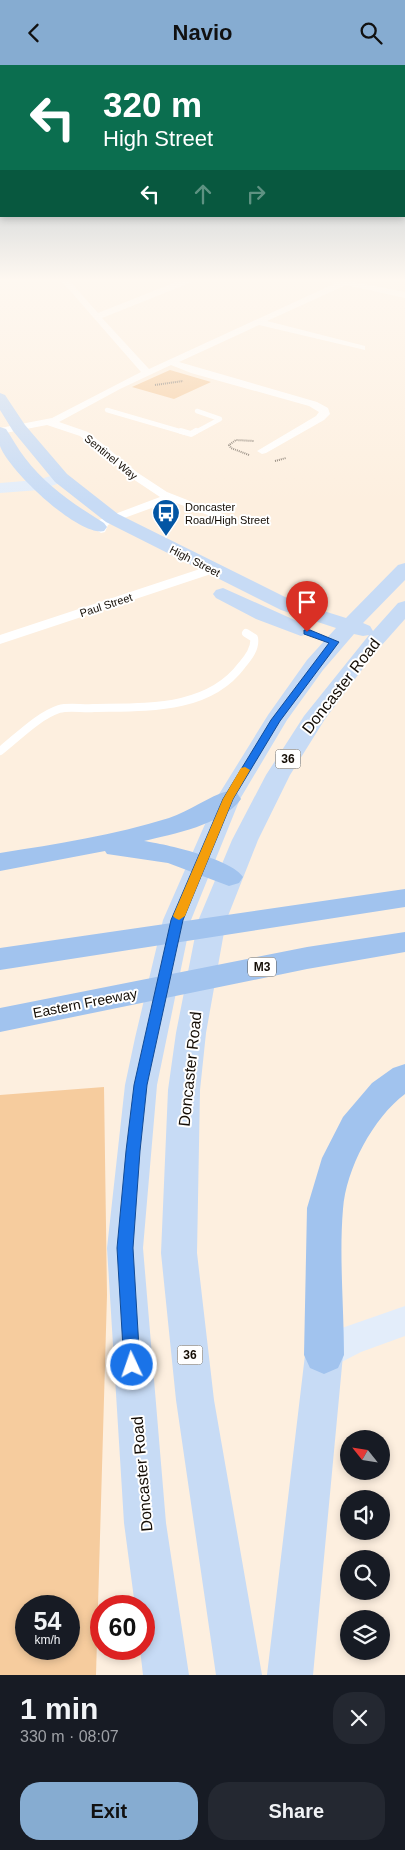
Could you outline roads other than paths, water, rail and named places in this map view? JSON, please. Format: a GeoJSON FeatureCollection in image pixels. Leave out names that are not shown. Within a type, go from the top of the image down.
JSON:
{"type":"FeatureCollection","features":[{"type":"Feature","properties":{"kind":"highway"},"geometry":{"type":"LineString","coordinates":[[0,862],[88,848],[195,819],[216,809],[228,799]]}},
{"type":"Feature","properties":{"kind":"highway"},"geometry":{"type":"LineString","coordinates":[[88,848],[146,849],[184,857],[195,874],[229,877]]}},
{"type":"Feature","properties":{"kind":"highway"},"geometry":{"type":"LineString","coordinates":[[0,959],[405,897]]}},
{"type":"Feature","properties":{"kind":"highway","name":"Eastern Freeway"},"geometry":{"type":"LineString","coordinates":[[0,1020],[306,958],[405,942]]}},
{"type":"Feature","properties":{"kind":"highway"},"geometry":{"type":"LineString","coordinates":[[324,1355],[324,1208],[339,1158],[355,1127],[384,1092],[405,1077]]}},
{"type":"Feature","properties":{"kind":"main road","name":"High Street"},"geometry":{"type":"LineString","coordinates":[[0,398],[20,428],[61,478],[106,523],[160,562],[263,615],[293,627],[334,642],[373,643]]}},
{"type":"Feature","properties":{"kind":"main road","name":"High Street"},"geometry":{"type":"LineString","coordinates":[[0,431],[13,455],[36,482],[60,503],[212,569],[288,606],[349,626],[373,643]]}},
{"type":"Feature","properties":{"kind":"main road","name":"Doncaster Road"},"geometry":{"type":"LineString","coordinates":[[166,1675],[145,1523],[125,1248],[140,1094],[150,1038],[177,920],[228,799],[276,720],[316,665],[334,642],[405,569]]}},
{"type":"Feature","properties":{"kind":"main road"},"geometry":{"type":"LineString","coordinates":[[288,606],[338,607],[372,605]]}},
{"type":"Feature","properties":{"kind":"main road","name":"Doncaster Road"},"geometry":{"type":"LineString","coordinates":[[239,1675],[195,1400],[179,1253],[184,1091],[191,1033],[212,921],[229,877],[278,775],[315,716],[373,643],[405,607]]}},
{"type":"Feature","properties":{"kind":"main road"},"geometry":{"type":"LineString","coordinates":[[293,627],[310,643],[316,665]]}},
{"type":"Feature","properties":{"kind":"main road"},"geometry":{"type":"LineString","coordinates":[[290,1675],[324,1355]]}},
{"type":"Feature","properties":{"kind":"street"},"geometry":{"type":"LineString","coordinates":[[128,353],[148,373]]}},
{"type":"Feature","properties":{"kind":"street"},"geometry":{"type":"LineString","coordinates":[[0,431],[50,422],[191,353]]}},
{"type":"Feature","properties":{"kind":"street"},"geometry":{"type":"LineString","coordinates":[[167,364],[313,404],[324,409],[325,414],[320,418],[262,451]]}},
{"type":"Feature","properties":{"kind":"street","name":"Sentinel Way"},"geometry":{"type":"LineString","coordinates":[[50,422],[84,434],[140,480],[170,497],[217,514]]}},
{"type":"Feature","properties":{"kind":"street"},"geometry":{"type":"LineString","coordinates":[[0,488],[61,478]]}},
{"type":"Feature","properties":{"kind":"street"},"geometry":{"type":"LineString","coordinates":[[0,481],[36,482]]}},
{"type":"Feature","properties":{"kind":"street"},"geometry":{"type":"LineString","coordinates":[[106,523],[170,497]]}},
{"type":"Feature","properties":{"kind":"street","name":"Paul Street"},"geometry":{"type":"LineString","coordinates":[[0,640],[212,569]]}},
{"type":"Feature","properties":{"kind":"street"},"geometry":{"type":"LineString","coordinates":[[324,1355],[351,1340],[405,1321]]}},
{"type":"Feature","properties":{"kind":"lane"},"geometry":{"type":"LineString","coordinates":[[107,410],[191,435],[220,419],[197,411]]}},
{"type":"Feature","properties":{"kind":"lane"},"geometry":{"type":"LineString","coordinates":[[0,751],[40,720],[60,709],[158,707],[202,696],[236,674],[256,643],[254,638],[246,633]]}},
{"type":"Feature","properties":{"kind":"place","name":"Doncaster Road/High Street"},"geometry":{"type":"Point","coordinates":[166,537]}}]}
